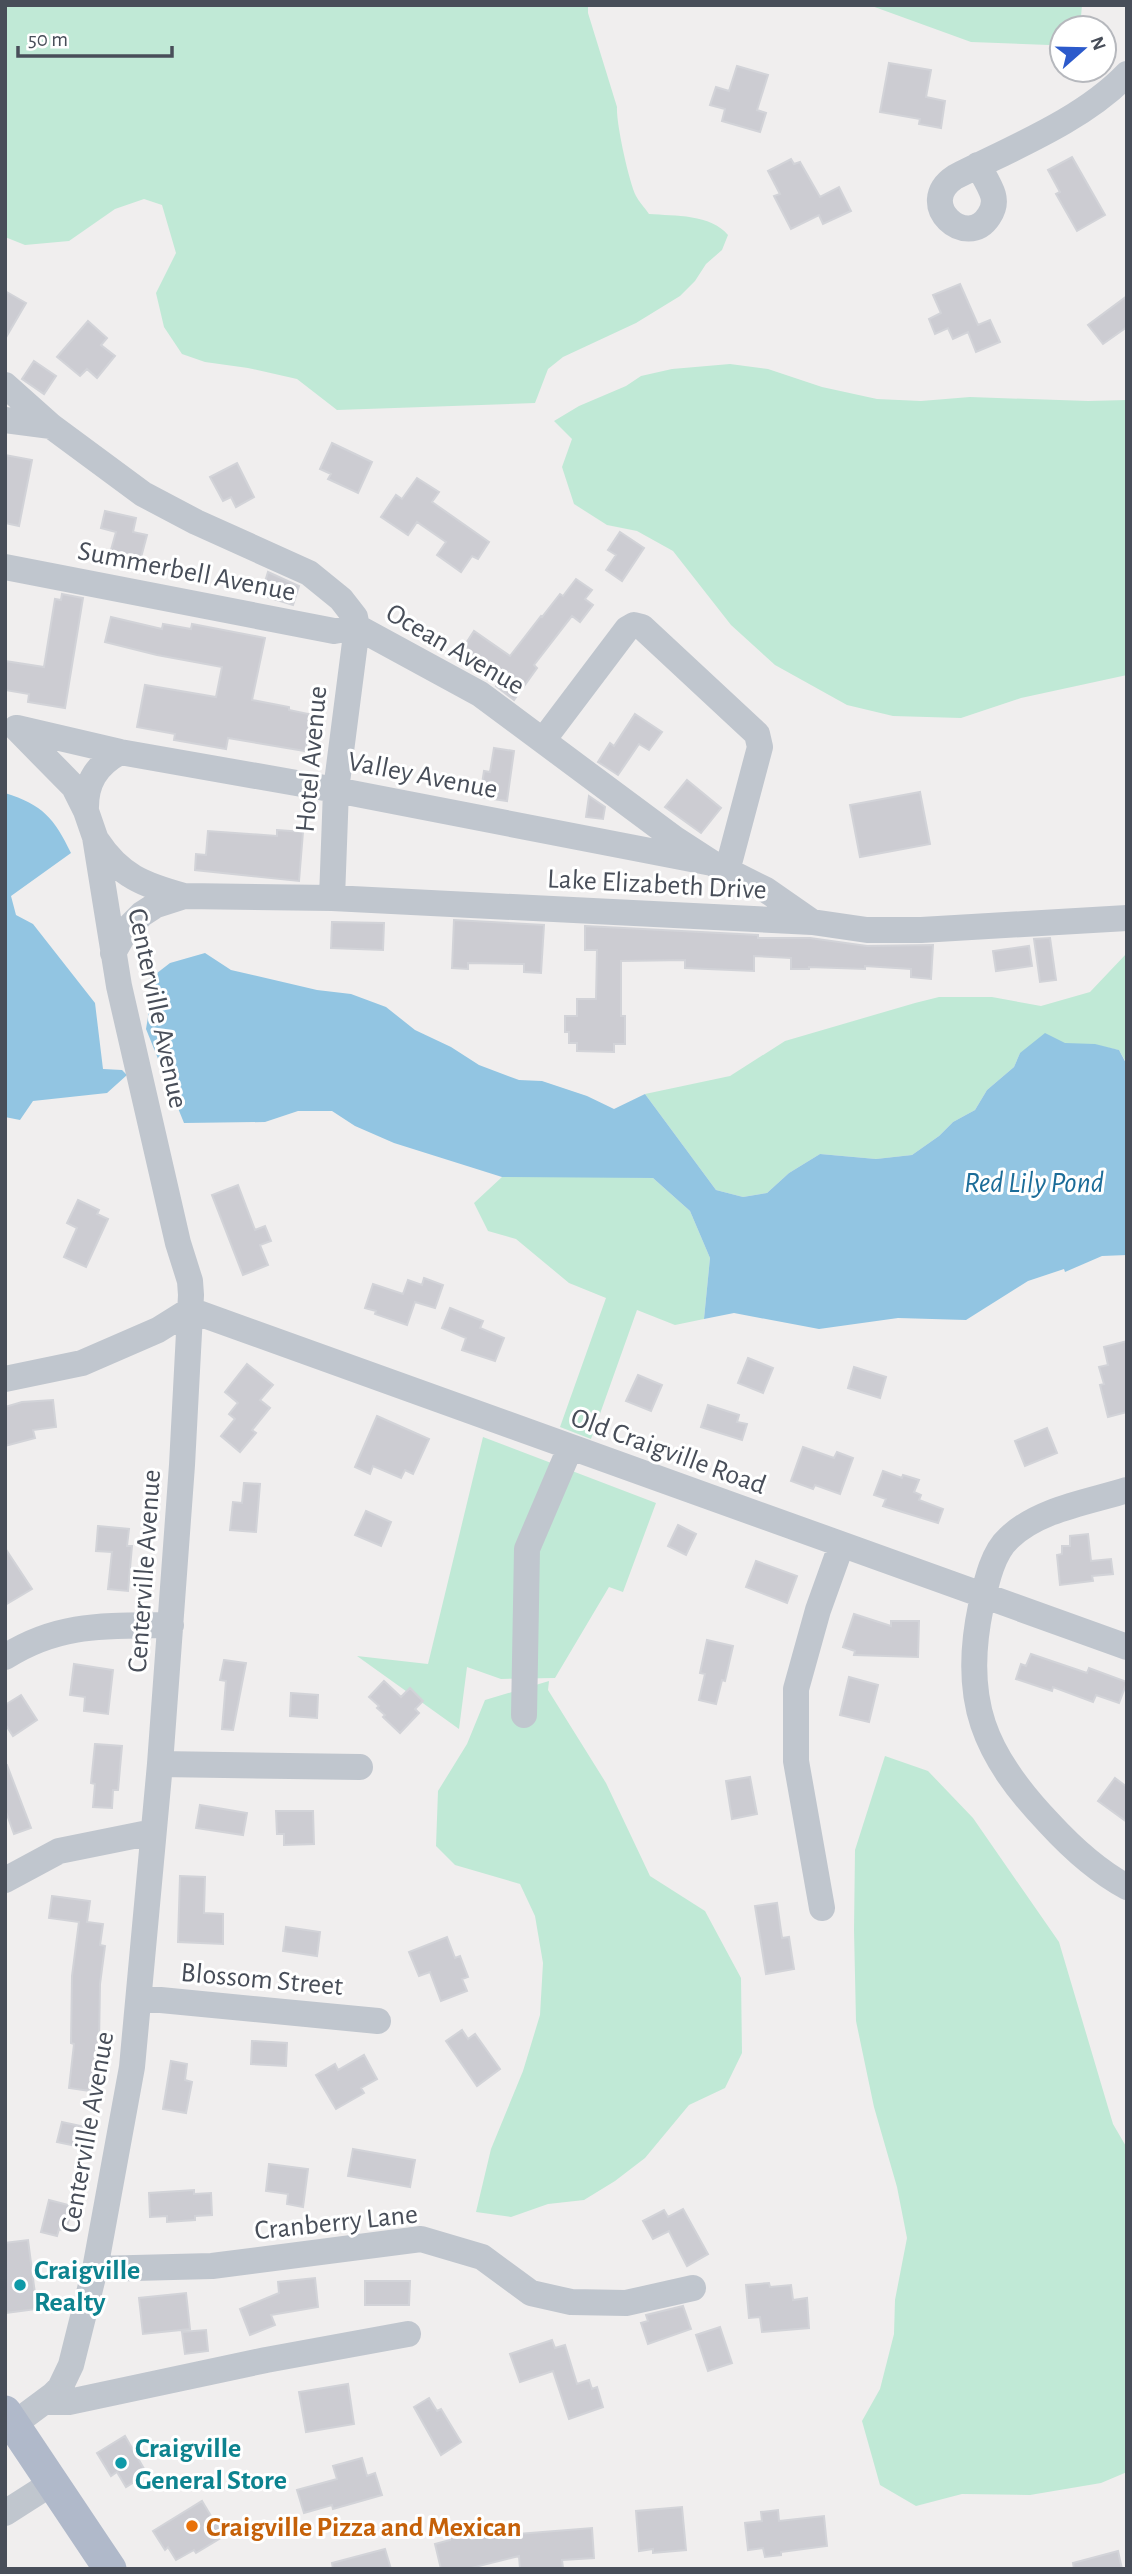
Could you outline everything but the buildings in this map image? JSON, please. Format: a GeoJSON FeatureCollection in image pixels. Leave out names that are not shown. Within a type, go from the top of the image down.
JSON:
{"type":"FeatureCollection","features":[{"type":"Feature","properties":{"kind":"main road"},"geometry":{"type":"LineString","coordinates":[[9,2418],[110,2569]]}},
{"type":"Feature","properties":{"kind":"street"},"geometry":{"type":"LineString","coordinates":[[978,165],[1086,107],[1127,74]]}},
{"type":"Feature","properties":{"kind":"street","name":"Ocean Avenue"},"geometry":{"type":"LineString","coordinates":[[5,385],[51,426],[143,494],[196,522],[309,573],[341,599],[355,617],[357,626],[469,687],[544,739],[647,819],[720,867],[766,890],[812,922]]}},
{"type":"Feature","properties":{"kind":"street"},"geometry":{"type":"LineString","coordinates":[[5,420],[51,426]]}},
{"type":"Feature","properties":{"kind":"street","name":"Summerbell Avenue"},"geometry":{"type":"LineString","coordinates":[[5,567],[334,631],[357,626]]}},
{"type":"Feature","properties":{"kind":"street"},"geometry":{"type":"LineString","coordinates":[[544,739],[627,629],[634,625],[642,627],[757,734],[760,740],[760,747],[720,867]]}},
{"type":"Feature","properties":{"kind":"street","name":"Hotel Avenue"},"geometry":{"type":"LineString","coordinates":[[332,898],[336,790],[357,626]]}},
{"type":"Feature","properties":{"kind":"street","name":"Valley Avenue"},"geometry":{"type":"LineString","coordinates":[[11,727],[120,752],[336,790],[720,867]]}},
{"type":"Feature","properties":{"kind":"street","name":"Centerville Avenue"},"geometry":{"type":"LineString","coordinates":[[9,2418],[46,2402],[60,2388],[71,2365],[94,2269],[132,2067],[171,1625],[190,1310],[190,1281],[178,1243],[119,986],[95,838],[74,787],[11,727]]}},
{"type":"Feature","properties":{"kind":"street"},"geometry":{"type":"LineString","coordinates":[[86,811],[86,797],[92,778],[103,764],[120,752]]}},
{"type":"Feature","properties":{"kind":"street","name":"Lake Elizabeth Drive"},"geometry":{"type":"LineString","coordinates":[[95,838],[117,866],[128,875],[152,887],[184,896],[332,898],[812,922],[867,930],[921,930],[1127,918]]}},
{"type":"Feature","properties":{"kind":"street","name":"Lake Elizabeth Drive"},"geometry":{"type":"LineString","coordinates":[[113,953],[126,930],[142,914],[156,905],[184,896]]}},
{"type":"Feature","properties":{"kind":"street"},"geometry":{"type":"LineString","coordinates":[[5,1379],[82,1363],[139,1339],[190,1310]]}},
{"type":"Feature","properties":{"kind":"street","name":"Old Craigville Road"},"geometry":{"type":"LineString","coordinates":[[190,1310],[1127,1647]]}},
{"type":"Feature","properties":{"kind":"street"},"geometry":{"type":"LineString","coordinates":[[524,1715],[527,1549],[570,1448]]}},
{"type":"Feature","properties":{"kind":"street"},"geometry":{"type":"LineString","coordinates":[[1127,1490],[1062,1510],[1024,1526],[1008,1538],[1000,1548],[983,1596],[975,1637],[974,1675],[979,1711],[989,1743],[1018,1790],[1063,1838],[1104,1875],[1127,1887]]}},
{"type":"Feature","properties":{"kind":"street"},"geometry":{"type":"LineString","coordinates":[[822,1908],[796,1761],[796,1689],[818,1610],[841,1546]]}},
{"type":"Feature","properties":{"kind":"street"},"geometry":{"type":"LineString","coordinates":[[5,1657],[41,1637],[67,1630],[98,1626],[171,1625]]}},
{"type":"Feature","properties":{"kind":"street"},"geometry":{"type":"LineString","coordinates":[[160,1764],[359,1767]]}},
{"type":"Feature","properties":{"kind":"street"},"geometry":{"type":"LineString","coordinates":[[5,1880],[59,1851],[153,1832]]}},
{"type":"Feature","properties":{"kind":"street","name":"Blossom Street"},"geometry":{"type":"LineString","coordinates":[[140,1998],[378,2021]]}},
{"type":"Feature","properties":{"kind":"street","name":"Cranberry Lane"},"geometry":{"type":"LineString","coordinates":[[94,2269],[212,2266],[421,2239],[482,2257],[531,2293],[571,2302],[626,2303],[693,2288]]}},
{"type":"Feature","properties":{"kind":"street"},"geometry":{"type":"LineString","coordinates":[[46,2402],[69,2402],[266,2360],[408,2334]]}},
{"type":"Feature","properties":{"kind":"street"},"geometry":{"type":"LineString","coordinates":[[5,2512],[52,2483]]}},
{"type":"Feature","properties":{"kind":"green space"},"geometry":{"type":"Polygon","coordinates":[[[5,5],[588,5],[588,13],[617,107],[624,152],[637,198],[649,214],[702,220],[721,228],[728,235],[722,250],[706,264],[695,281],[680,296],[636,323],[563,357],[548,369],[535,403],[337,410],[297,379],[205,362],[182,354],[164,327],[156,293],[176,253],[162,205],[144,199],[115,209],[69,241],[25,245],[5,237],[5,5]]]}},
{"type":"Feature","properties":{"kind":"green space"},"geometry":{"type":"Polygon","coordinates":[[[869,5],[1082,5],[1081,14],[1048,14],[1048,45],[971,42],[869,5]]]}},
{"type":"Feature","properties":{"kind":"green space"},"geometry":{"type":"Polygon","coordinates":[[[730,364],[768,369],[822,387],[877,399],[921,401],[970,397],[1127,400],[1127,675],[1021,698],[961,718],[893,716],[847,705],[775,665],[731,625],[673,551],[637,531],[607,525],[574,504],[562,467],[572,439],[554,421],[641,376],[672,369],[730,364]]]}},
{"type":"Feature","properties":{"kind":"green space"},"geometry":{"type":"Polygon","coordinates":[[[1127,953],[1127,1064],[1119,1050],[1092,1045],[1058,1045],[1020,1053],[1014,1067],[987,1090],[975,1110],[953,1122],[939,1136],[912,1155],[876,1159],[820,1154],[789,1173],[767,1193],[743,1197],[716,1190],[645,1094],[730,1076],[785,1041],[939,997],[992,997],[1041,1006],[1090,992],[1127,953]]]}},
{"type":"Feature","properties":{"kind":"green space"},"geometry":{"type":"Polygon","coordinates":[[[502,1177],[653,1178],[690,1211],[710,1258],[704,1319],[675,1325],[637,1310],[591,1439],[560,1427],[606,1298],[569,1283],[516,1239],[488,1231],[474,1203],[502,1177]]]}},
{"type":"Feature","properties":{"kind":"green space"},"geometry":{"type":"Polygon","coordinates":[[[483,1437],[656,1503],[623,1592],[609,1587],[555,1678],[501,1679],[467,1667],[459,1729],[357,1656],[428,1664],[483,1437]]]}},
{"type":"Feature","properties":{"kind":"green space"},"geometry":{"type":"Polygon","coordinates":[[[549,1681],[548,1690],[606,1783],[650,1876],[705,1911],[741,1978],[742,2053],[725,2088],[689,2105],[645,2158],[615,2181],[584,2200],[548,2204],[511,2217],[476,2212],[491,2149],[523,2071],[540,2015],[543,1963],[535,1916],[520,1884],[455,1865],[436,1846],[438,1791],[467,1744],[485,1700],[549,1681]]]}},
{"type":"Feature","properties":{"kind":"green space"},"geometry":{"type":"Polygon","coordinates":[[[885,1756],[928,1771],[973,1818],[1059,1942],[1113,2124],[1127,2148],[1127,2472],[1101,2483],[1030,2495],[962,2494],[916,2506],[880,2485],[862,2421],[880,2389],[894,2334],[895,2300],[907,2238],[897,2187],[874,2107],[856,2021],[854,1930],[855,1850],[885,1756]]]}},
{"type":"Feature","properties":{"kind":"water"},"geometry":{"type":"Polygon","coordinates":[[[5,793],[46,814],[71,853],[11,896],[16,915],[33,924],[95,1003],[103,1069],[122,1070],[127,1075],[107,1093],[33,1101],[20,1120],[5,1117],[5,793]]]}},
{"type":"Feature","properties":{"kind":"water","name":"Red Lily Pond"},"geometry":{"type":"Polygon","coordinates":[[[205,953],[231,970],[317,990],[351,994],[386,1007],[415,1030],[451,1047],[479,1065],[519,1080],[542,1081],[587,1096],[614,1109],[645,1094],[716,1190],[743,1197],[767,1193],[789,1173],[820,1154],[876,1159],[912,1155],[939,1136],[953,1122],[975,1110],[987,1090],[1014,1067],[1020,1053],[1045,1033],[1065,1043],[1095,1044],[1119,1050],[1127,1065],[1127,1255],[1102,1256],[1065,1272],[1064,1269],[1028,1281],[966,1320],[898,1318],[819,1329],[734,1313],[704,1319],[710,1258],[690,1211],[653,1178],[502,1177],[394,1143],[355,1126],[332,1111],[298,1111],[265,1122],[184,1123],[146,1029],[150,1005],[148,980],[170,963],[205,953]]]}},
{"type":"Feature","properties":{"kind":"place","name":"Craigville Realty"},"geometry":{"type":"Point","coordinates":[20,2285]}},
{"type":"Feature","properties":{"kind":"place","name":"Craigville General Store"},"geometry":{"type":"Point","coordinates":[121,2463]}},
{"type":"Feature","properties":{"kind":"place","name":"Craigville Pizza and Mexican"},"geometry":{"type":"Point","coordinates":[192,2526]}}]}
